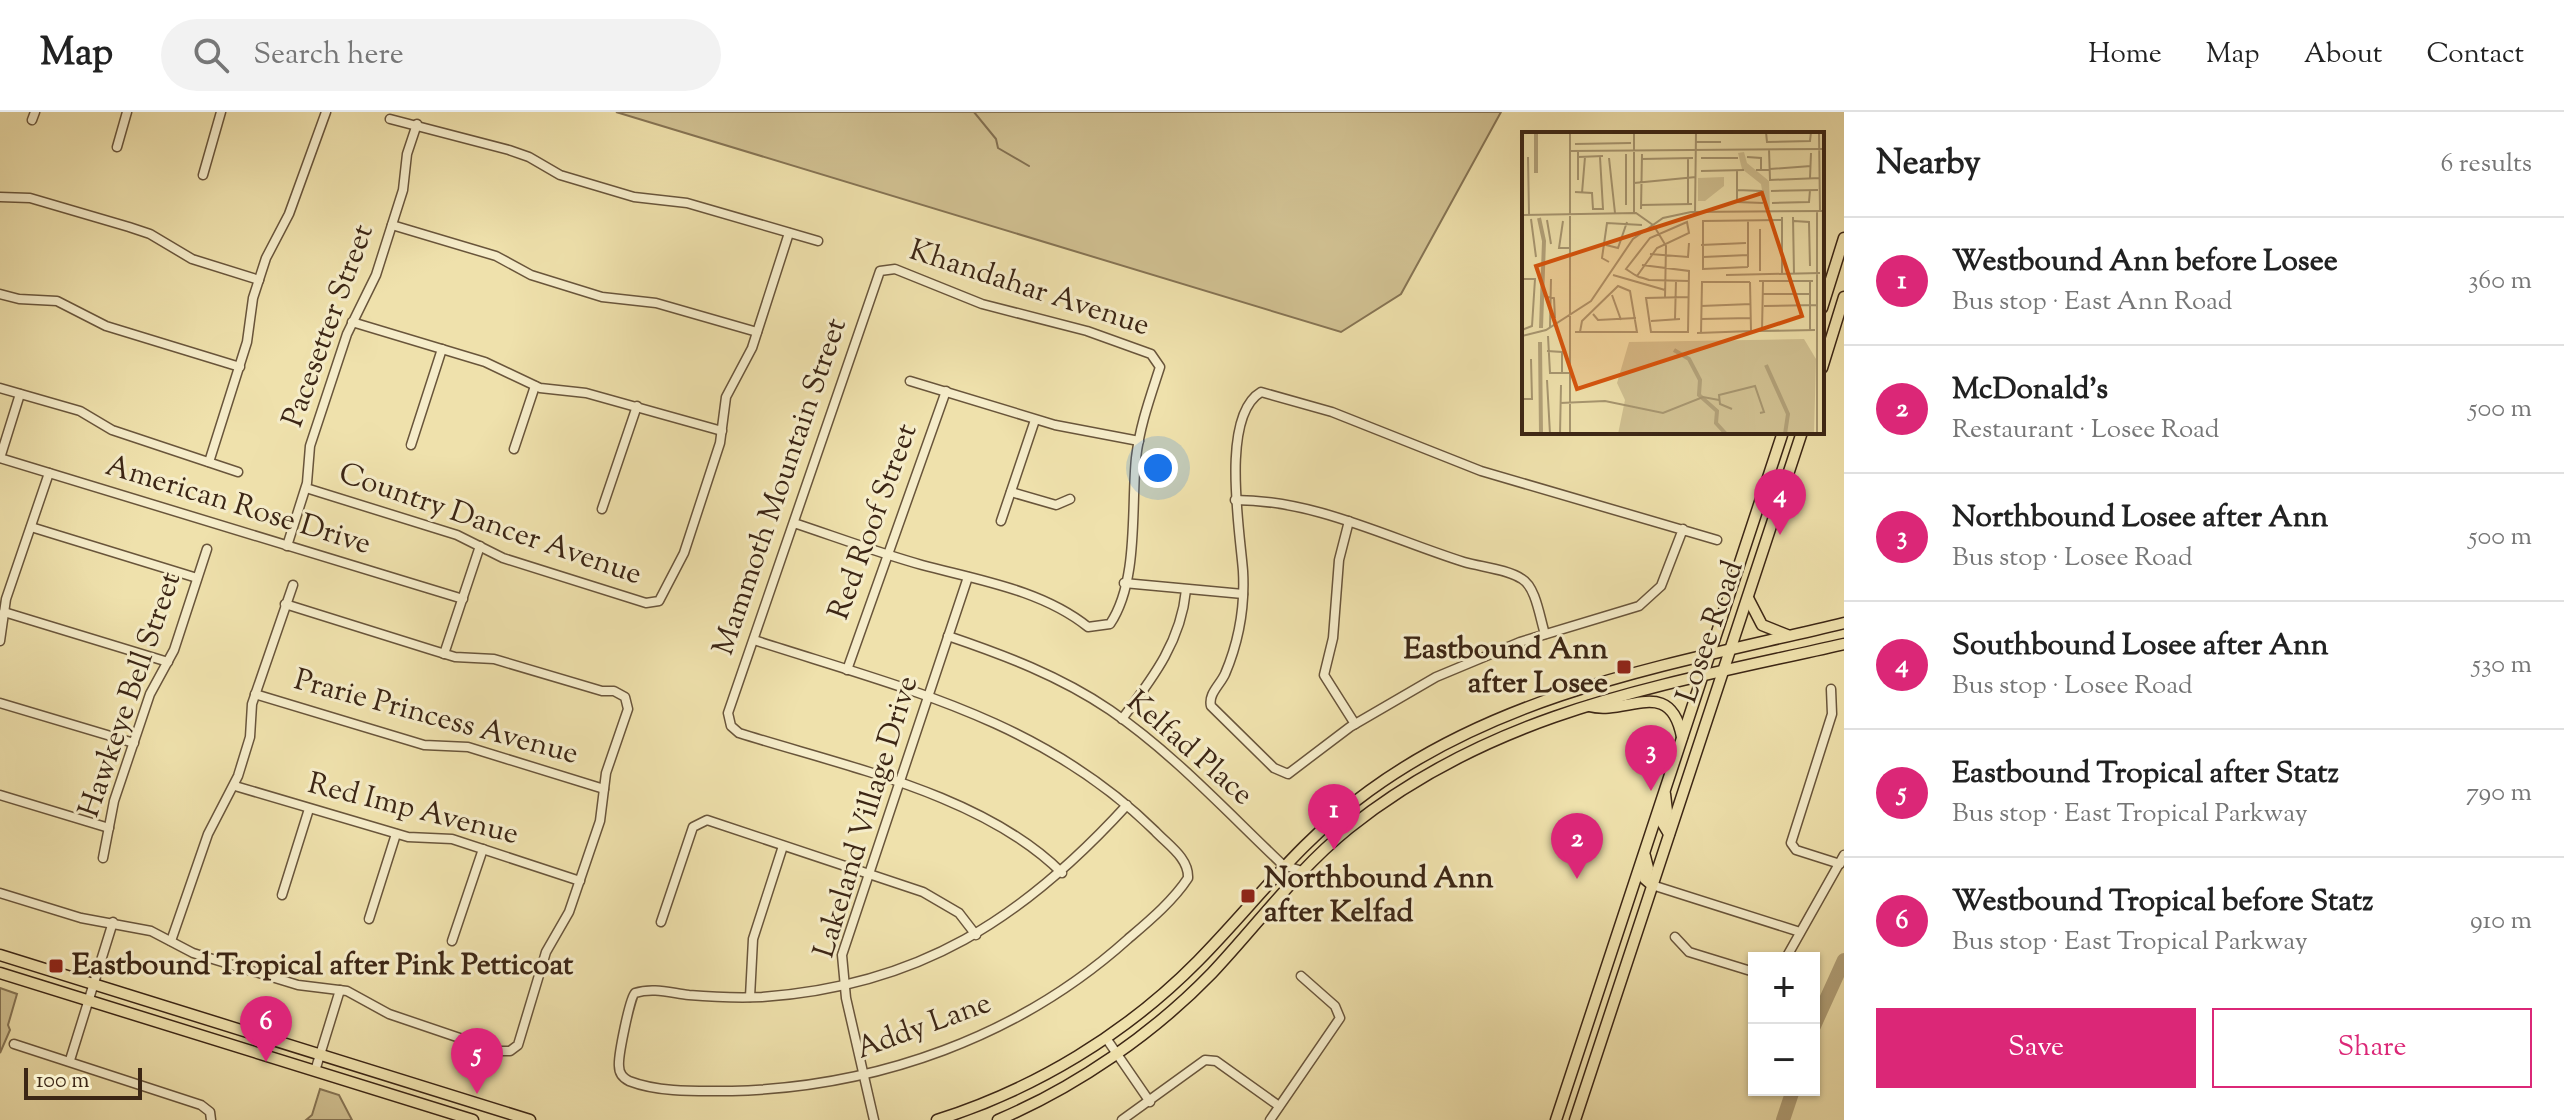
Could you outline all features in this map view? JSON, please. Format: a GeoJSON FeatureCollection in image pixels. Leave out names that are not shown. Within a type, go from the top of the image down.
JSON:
{"type":"FeatureCollection","features":[{"type":"Feature","properties":{"kind":"main road"},"geometry":{"type":"LineString","coordinates":[[1824,302],[1843,242]]}},
{"type":"Feature","properties":{"kind":"main road"},"geometry":{"type":"LineString","coordinates":[[1824,362],[1844,297]]}},
{"type":"Feature","properties":{"kind":"main road","name":"Losee Road"},"geometry":{"type":"LineString","coordinates":[[1556,1120],[1782,434]]}},
{"type":"Feature","properties":{"kind":"main road","name":"Losee Road"},"geometry":{"type":"LineString","coordinates":[[1575,1120],[1801,434]]}},
{"type":"Feature","properties":{"kind":"main road"},"geometry":{"type":"LineString","coordinates":[[1748,598],[1762,625],[1791,636]]}},
{"type":"Feature","properties":{"kind":"main road"},"geometry":{"type":"LineString","coordinates":[[937,1120],[1030,1083],[1106,1038],[1199,960],[1283,865],[1331,820],[1382,781],[1429,751],[1488,722],[1573,689],[1844,623]]}},
{"type":"Feature","properties":{"kind":"main road"},"geometry":{"type":"LineString","coordinates":[[998,1120],[1052,1093],[1116,1053],[1203,982],[1302,871],[1389,798],[1422,776],[1495,738],[1587,706],[1844,644]]}},
{"type":"Feature","properties":{"kind":"main road"},"geometry":{"type":"LineString","coordinates":[[1587,706],[1604,710],[1646,700],[1658,701],[1676,717],[1682,737]]}},
{"type":"Feature","properties":{"kind":"main road"},"geometry":{"type":"LineString","coordinates":[[1488,722],[1495,738]]}},
{"type":"Feature","properties":{"kind":"main road"},"geometry":{"type":"LineString","coordinates":[[1664,792],[1667,811],[1664,826],[1669,834]]}},
{"type":"Feature","properties":{"kind":"main road"},"geometry":{"type":"LineString","coordinates":[[1645,854],[1648,868],[1645,879],[1652,885]]}},
{"type":"Feature","properties":{"kind":"main road"},"geometry":{"type":"LineString","coordinates":[[0,955],[91,992],[315,1071],[473,1120]]}},
{"type":"Feature","properties":{"kind":"main road"},"geometry":{"type":"LineString","coordinates":[[0,973],[91,992],[320,1054],[530,1120]]}},
{"type":"Feature","properties":{"kind":"street"},"geometry":{"type":"LineString","coordinates":[[117,147],[127,112]]}},
{"type":"Feature","properties":{"kind":"street"},"geometry":{"type":"LineString","coordinates":[[203,175],[221,112]]}},
{"type":"Feature","properties":{"kind":"street"},"geometry":{"type":"LineString","coordinates":[[209,462],[240,367],[259,280],[289,214],[326,112]]}},
{"type":"Feature","properties":{"kind":"street"},"geometry":{"type":"LineString","coordinates":[[390,119],[529,157],[560,175],[634,197],[687,203],[818,241]]}},
{"type":"Feature","properties":{"kind":"street","name":"Pacesetter Street"},"geometry":{"type":"LineString","coordinates":[[287,546],[306,488],[310,446],[352,322],[371,289],[392,225],[417,124]]}},
{"type":"Feature","properties":{"kind":"street"},"geometry":{"type":"LineString","coordinates":[[0,197],[30,198],[129,227],[150,234],[192,259],[259,280]]}},
{"type":"Feature","properties":{"kind":"street"},"geometry":{"type":"LineString","coordinates":[[392,225],[496,256],[531,275],[602,297],[656,303],[757,332]]}},
{"type":"Feature","properties":{"kind":"street"},"geometry":{"type":"LineString","coordinates":[[352,322],[485,362],[535,386],[573,389],[722,431],[726,397],[757,332],[789,233]]}},
{"type":"Feature","properties":{"kind":"street","name":"Khandahar Avenue"},"geometry":{"type":"LineString","coordinates":[[885,269],[895,269],[982,304],[1087,331],[1151,354],[1160,367],[1146,406],[1139,441]]}},
{"type":"Feature","properties":{"kind":"street","name":"Mammoth Mountain Street"},"geometry":{"type":"LineString","coordinates":[[885,269],[873,283],[728,713],[730,724],[739,733],[900,785]]}},
{"type":"Feature","properties":{"kind":"street"},"geometry":{"type":"LineString","coordinates":[[0,294],[19,299],[57,301],[106,326],[240,367]]}},
{"type":"Feature","properties":{"kind":"street"},"geometry":{"type":"LineString","coordinates":[[411,445],[442,349]]}},
{"type":"Feature","properties":{"kind":"street"},"geometry":{"type":"LineString","coordinates":[[794,523],[1038,599],[1088,627],[1101,627],[1113,618],[1124,583],[1134,524],[1139,441],[1035,420],[910,381]]}},
{"type":"Feature","properties":{"kind":"street"},"geometry":{"type":"LineString","coordinates":[[514,449],[535,386]]}},
{"type":"Feature","properties":{"kind":"street"},"geometry":{"type":"LineString","coordinates":[[0,388],[80,411],[112,430],[238,472]]}},
{"type":"Feature","properties":{"kind":"street","name":"Red Roof Street"},"geometry":{"type":"LineString","coordinates":[[847,670],[891,554],[946,391]]}},
{"type":"Feature","properties":{"kind":"street"},"geometry":{"type":"LineString","coordinates":[[1683,529],[1667,575],[1650,599],[1624,612],[1545,634],[1452,669],[1355,724],[1283,774],[1226,723],[1210,702],[1236,642],[1243,594],[1235,500],[1239,441],[1251,400],[1261,392],[1332,412],[1481,471],[1683,529],[1717,540]]}},
{"type":"Feature","properties":{"kind":"street"},"geometry":{"type":"LineString","coordinates":[[0,458],[20,394]]}},
{"type":"Feature","properties":{"kind":"street"},"geometry":{"type":"LineString","coordinates":[[602,509],[637,406]]}},
{"type":"Feature","properties":{"kind":"street"},"geometry":{"type":"LineString","coordinates":[[1001,521],[1035,420]]}},
{"type":"Feature","properties":{"kind":"street","name":"Country Dancer Avenue"},"geometry":{"type":"LineString","coordinates":[[306,488],[457,535],[503,558],[646,603],[659,601],[684,553],[722,431]]}},
{"type":"Feature","properties":{"kind":"street","name":"American Rose Drive"},"geometry":{"type":"LineString","coordinates":[[0,458],[463,599]]}},
{"type":"Feature","properties":{"kind":"street"},"geometry":{"type":"LineString","coordinates":[[0,641],[4,612],[49,473]]}},
{"type":"Feature","properties":{"kind":"street"},"geometry":{"type":"LineString","coordinates":[[1011,492],[1056,505],[1070,499]]}},
{"type":"Feature","properties":{"kind":"street"},"geometry":{"type":"LineString","coordinates":[[1235,500],[1283,504],[1349,521],[1462,561],[1520,577],[1530,587],[1545,634]]}},
{"type":"Feature","properties":{"kind":"street"},"geometry":{"type":"LineString","coordinates":[[1349,521],[1339,560],[1333,638],[1324,675],[1355,724]]}},
{"type":"Feature","properties":{"kind":"street"},"geometry":{"type":"LineString","coordinates":[[31,527],[197,578]]}},
{"type":"Feature","properties":{"kind":"street"},"geometry":{"type":"LineString","coordinates":[[444,654],[480,546]]}},
{"type":"Feature","properties":{"kind":"street","name":"Hawkeye Bell Street"},"geometry":{"type":"LineString","coordinates":[[103,858],[111,812],[150,694],[168,662],[207,549]]}},
{"type":"Feature","properties":{"kind":"street","name":"Lakeland Village Drive"},"geometry":{"type":"LineString","coordinates":[[874,1120],[844,986],[842,955],[968,577]]}},
{"type":"Feature","properties":{"kind":"street"},"geometry":{"type":"LineString","coordinates":[[1124,583],[1243,594]]}},
{"type":"Feature","properties":{"kind":"street"},"geometry":{"type":"LineString","coordinates":[[171,941],[208,834],[235,786],[250,737],[255,694],[293,585]]}},
{"type":"Feature","properties":{"kind":"street"},"geometry":{"type":"LineString","coordinates":[[1122,719],[1166,657],[1180,625],[1186,590]]}},
{"type":"Feature","properties":{"kind":"street"},"geometry":{"type":"LineString","coordinates":[[0,893],[81,918],[151,931],[193,953],[298,985],[356,994],[389,1014],[498,1051],[510,1051],[518,1045],[546,952],[569,912],[600,821],[604,789],[628,709],[625,697],[614,691],[602,691],[494,659],[444,654],[285,604]]}},
{"type":"Feature","properties":{"kind":"street"},"geometry":{"type":"LineString","coordinates":[[4,612],[168,662]]}},
{"type":"Feature","properties":{"kind":"street","name":"Kelfad Place"},"geometry":{"type":"LineString","coordinates":[[948,636],[1053,678],[1122,719],[1160,748],[1283,865],[1302,871]]}},
{"type":"Feature","properties":{"kind":"street"},"geometry":{"type":"LineString","coordinates":[[754,640],[990,719],[1045,746],[1089,774],[1127,805],[1062,873],[976,935],[912,964],[844,986],[750,997],[753,939],[783,846]]}},
{"type":"Feature","properties":{"kind":"street"},"geometry":{"type":"LineString","coordinates":[[1789,952],[1842,859],[1794,849],[1791,838],[1834,707],[1831,689]]}},
{"type":"Feature","properties":{"kind":"street","name":"Prarie Princess Avenue"},"geometry":{"type":"LineString","coordinates":[[255,694],[424,745],[468,747],[604,789]]}},
{"type":"Feature","properties":{"kind":"street"},"geometry":{"type":"LineString","coordinates":[[0,703],[134,743]]}},
{"type":"Feature","properties":{"kind":"street"},"geometry":{"type":"LineString","coordinates":[[900,785],[991,821],[1027,843],[1062,873]]}},
{"type":"Feature","properties":{"kind":"street","name":"Red Imp Avenue"},"geometry":{"type":"LineString","coordinates":[[235,786],[396,834],[452,839],[580,881]]}},
{"type":"Feature","properties":{"kind":"street"},"geometry":{"type":"LineString","coordinates":[[0,795],[109,828]]}},
{"type":"Feature","properties":{"kind":"street","name":"Addy Lane"},"geometry":{"type":"LineString","coordinates":[[750,997],[653,990],[635,993],[629,1002],[618,1064],[622,1077],[640,1085],[702,1091],[792,1087],[863,1076],[942,1052],[1037,1006],[1119,948],[1184,884],[1188,873],[1185,861],[1127,805]]}},
{"type":"Feature","properties":{"kind":"street"},"geometry":{"type":"LineString","coordinates":[[282,895],[309,809]]}},
{"type":"Feature","properties":{"kind":"street"},"geometry":{"type":"LineString","coordinates":[[661,922],[693,827],[700,821],[871,874],[937,898],[959,913],[976,935]]}},
{"type":"Feature","properties":{"kind":"street"},"geometry":{"type":"LineString","coordinates":[[369,919],[396,834]]}},
{"type":"Feature","properties":{"kind":"street"},"geometry":{"type":"LineString","coordinates":[[452,941],[483,849]]}},
{"type":"Feature","properties":{"kind":"street"},"geometry":{"type":"LineString","coordinates":[[1652,885],[1800,932]]}},
{"type":"Feature","properties":{"kind":"street"},"geometry":{"type":"LineString","coordinates":[[70,1060],[113,922]]}},
{"type":"Feature","properties":{"kind":"street"},"geometry":{"type":"LineString","coordinates":[[1675,937],[1689,952],[1748,970]]}},
{"type":"Feature","properties":{"kind":"street"},"geometry":{"type":"LineString","coordinates":[[1270,1120],[1340,1018],[1335,1006],[1301,976]]}},
{"type":"Feature","properties":{"kind":"street"},"geometry":{"type":"LineString","coordinates":[[315,1071],[340,990]]}},
{"type":"Feature","properties":{"kind":"street"},"geometry":{"type":"LineString","coordinates":[[1106,1038],[1150,1102]]}},
{"type":"Feature","properties":{"kind":"street"},"geometry":{"type":"LineString","coordinates":[[14,1044],[201,1105],[210,1116]]}},
{"type":"Feature","properties":{"kind":"street"},"geometry":{"type":"LineString","coordinates":[[1122,1120],[1183,1079],[1200,1061],[1211,1060],[1279,1106]]}},
{"type":"Feature","properties":{"kind":"shaded area"},"geometry":{"type":"Polygon","coordinates":[[[616,112],[1501,112],[1401,294],[1341,332],[616,112]]]}},
{"type":"Feature","properties":{"kind":"shaded area"},"geometry":{"type":"Polygon","coordinates":[[[0,988],[17,994],[8,1025],[10,1030],[0,1053],[0,988]]]}},
{"type":"Feature","properties":{"kind":"shaded area"},"geometry":{"type":"Polygon","coordinates":[[[320,1089],[339,1095],[352,1120],[306,1120],[312,1115],[320,1089]]]}},
{"type":"Feature","properties":{"kind":"waterway"},"geometry":{"type":"LineString","coordinates":[[974,112],[996,139],[998,148],[1029,166]]}},
{"type":"Feature","properties":{"kind":"waterway"},"geometry":{"type":"LineString","coordinates":[[1815,1024],[1844,960]]}},
{"type":"Feature","properties":{"kind":"waterway"},"geometry":{"type":"LineString","coordinates":[[1783,1120],[1791,1096]]}},
{"type":"Feature","properties":{"kind":"place","name":"Southbound Losee after Ann"},"geometry":{"type":"Point","coordinates":[1780,535]}},
{"type":"Feature","properties":{"kind":"place","name":"Eastbound Ann after Losee"},"geometry":{"type":"Point","coordinates":[1624,667]}},
{"type":"Feature","properties":{"kind":"place","name":"Northbound Losee after Ann"},"geometry":{"type":"Point","coordinates":[1651,791]}},
{"type":"Feature","properties":{"kind":"place","name":"Westbound Ann before Losee"},"geometry":{"type":"Point","coordinates":[1334,850]}},
{"type":"Feature","properties":{"kind":"place","name":"McDonald's"},"geometry":{"type":"Point","coordinates":[1577,879]}},
{"type":"Feature","properties":{"kind":"place","name":"Northbound Ann after Kelfad"},"geometry":{"type":"Point","coordinates":[1248,896]}},
{"type":"Feature","properties":{"kind":"place","name":"Eastbound Tropical after Pink Petticoat"},"geometry":{"type":"Point","coordinates":[56,966]}},
{"type":"Feature","properties":{"kind":"place","name":"Westbound Tropical before Statz"},"geometry":{"type":"Point","coordinates":[266,1062]}},
{"type":"Feature","properties":{"kind":"place","name":"Eastbound Tropical after Statz"},"geometry":{"type":"Point","coordinates":[477,1094]}}]}
